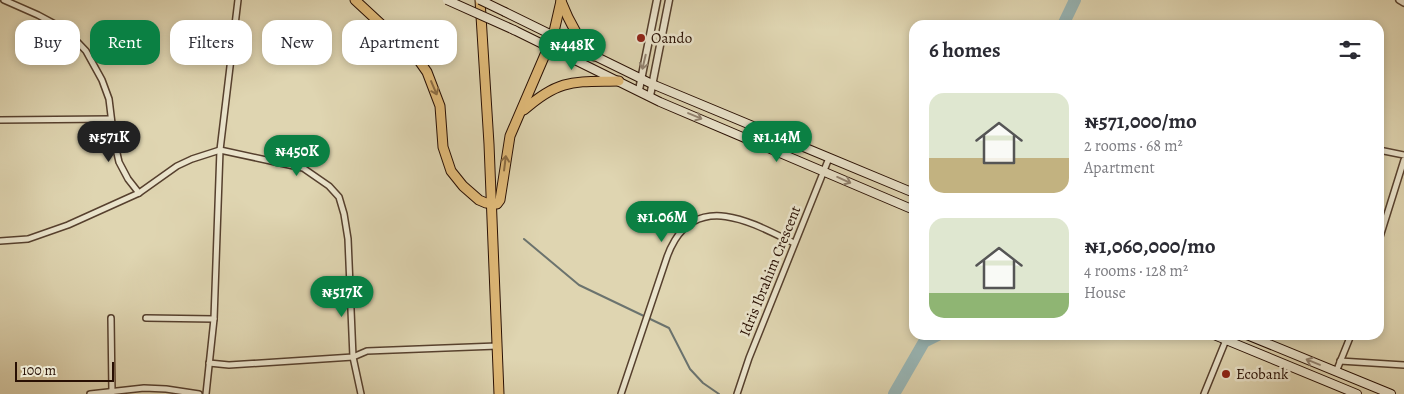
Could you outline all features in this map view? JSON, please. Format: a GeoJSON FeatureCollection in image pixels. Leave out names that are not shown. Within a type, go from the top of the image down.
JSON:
{"type":"FeatureCollection","features":[{"type":"Feature","properties":{"kind":"main road"},"geometry":{"type":"LineString","coordinates":[[356,0],[420,62],[437,95],[440,106],[443,147],[451,171],[479,200],[491,204],[497,204],[500,200],[510,136],[553,36],[561,1]]}},
{"type":"Feature","properties":{"kind":"main road"},"geometry":{"type":"LineString","coordinates":[[447,0],[514,30],[650,96],[909,208]]}},
{"type":"Feature","properties":{"kind":"main road"},"geometry":{"type":"LineString","coordinates":[[498,394],[489,144],[480,0],[652,84],[909,191]]}},
{"type":"Feature","properties":{"kind":"main road"},"geometry":{"type":"LineString","coordinates":[[561,1],[576,34],[594,56]]}},
{"type":"Feature","properties":{"kind":"main road"},"geometry":{"type":"LineString","coordinates":[[518,115],[538,97],[551,89],[565,84],[619,81]]}},
{"type":"Feature","properties":{"kind":"main road"},"geometry":{"type":"LineString","coordinates":[[1234,340],[1357,394]]}},
{"type":"Feature","properties":{"kind":"main road"},"geometry":{"type":"LineString","coordinates":[[1259,340],[1391,394]]}},
{"type":"Feature","properties":{"kind":"street"},"geometry":{"type":"LineString","coordinates":[[4,0],[66,30],[86,51],[102,80],[109,99],[119,162],[128,179],[140,193]]}},
{"type":"Feature","properties":{"kind":"street"},"geometry":{"type":"LineString","coordinates":[[206,394],[214,319],[220,150],[238,0]]}},
{"type":"Feature","properties":{"kind":"street"},"geometry":{"type":"LineString","coordinates":[[639,90],[657,0]]}},
{"type":"Feature","properties":{"kind":"street"},"geometry":{"type":"LineString","coordinates":[[650,96],[669,0]]}},
{"type":"Feature","properties":{"kind":"street"},"geometry":{"type":"LineString","coordinates":[[1399,0],[1404,3]]}},
{"type":"Feature","properties":{"kind":"street"},"geometry":{"type":"LineString","coordinates":[[0,120],[111,120]]}},
{"type":"Feature","properties":{"kind":"street"},"geometry":{"type":"LineString","coordinates":[[0,241],[28,239],[68,225],[140,193],[177,166],[192,158],[220,150],[303,168],[329,186],[339,197],[344,214],[348,239],[353,357],[362,394]]}},
{"type":"Feature","properties":{"kind":"street"},"geometry":{"type":"LineString","coordinates":[[1384,151],[1404,155]]}},
{"type":"Feature","properties":{"kind":"street","name":"Idris Ibrahim Crescent"},"geometry":{"type":"LineString","coordinates":[[737,394],[794,242],[829,158]]}},
{"type":"Feature","properties":{"kind":"street"},"geometry":{"type":"LineString","coordinates":[[1384,223],[1404,160]]}},
{"type":"Feature","properties":{"kind":"street"},"geometry":{"type":"LineString","coordinates":[[621,394],[666,257],[676,238],[689,225],[703,217],[734,217],[794,242]]}},
{"type":"Feature","properties":{"kind":"street"},"geometry":{"type":"LineString","coordinates":[[110,318],[112,392]]}},
{"type":"Feature","properties":{"kind":"street"},"geometry":{"type":"LineString","coordinates":[[146,318],[214,319]]}},
{"type":"Feature","properties":{"kind":"street"},"geometry":{"type":"LineString","coordinates":[[1204,394],[1226,340]]}},
{"type":"Feature","properties":{"kind":"street"},"geometry":{"type":"LineString","coordinates":[[1336,372],[1349,340]]}},
{"type":"Feature","properties":{"kind":"street"},"geometry":{"type":"LineString","coordinates":[[209,363],[229,365],[353,357],[367,351],[497,346]]}},
{"type":"Feature","properties":{"kind":"street"},"geometry":{"type":"LineString","coordinates":[[1340,361],[1404,365]]}},
{"type":"Feature","properties":{"kind":"street"},"geometry":{"type":"LineString","coordinates":[[90,394],[144,388],[199,394]]}},
{"type":"Feature","properties":{"kind":"waterway"},"geometry":{"type":"LineString","coordinates":[[1065,20],[1075,0]]}},
{"type":"Feature","properties":{"kind":"waterway"},"geometry":{"type":"LineString","coordinates":[[524,239],[579,285],[669,328],[690,369],[703,383],[719,394]]}},
{"type":"Feature","properties":{"kind":"waterway"},"geometry":{"type":"LineString","coordinates":[[894,394],[924,342],[928,340]]}},
{"type":"Feature","properties":{"kind":"place","name":"Oando"},"geometry":{"type":"Point","coordinates":[641,38]}},
{"type":"Feature","properties":{"kind":"place","name":"Ecobank"},"geometry":{"type":"Point","coordinates":[1226,374]}}]}
